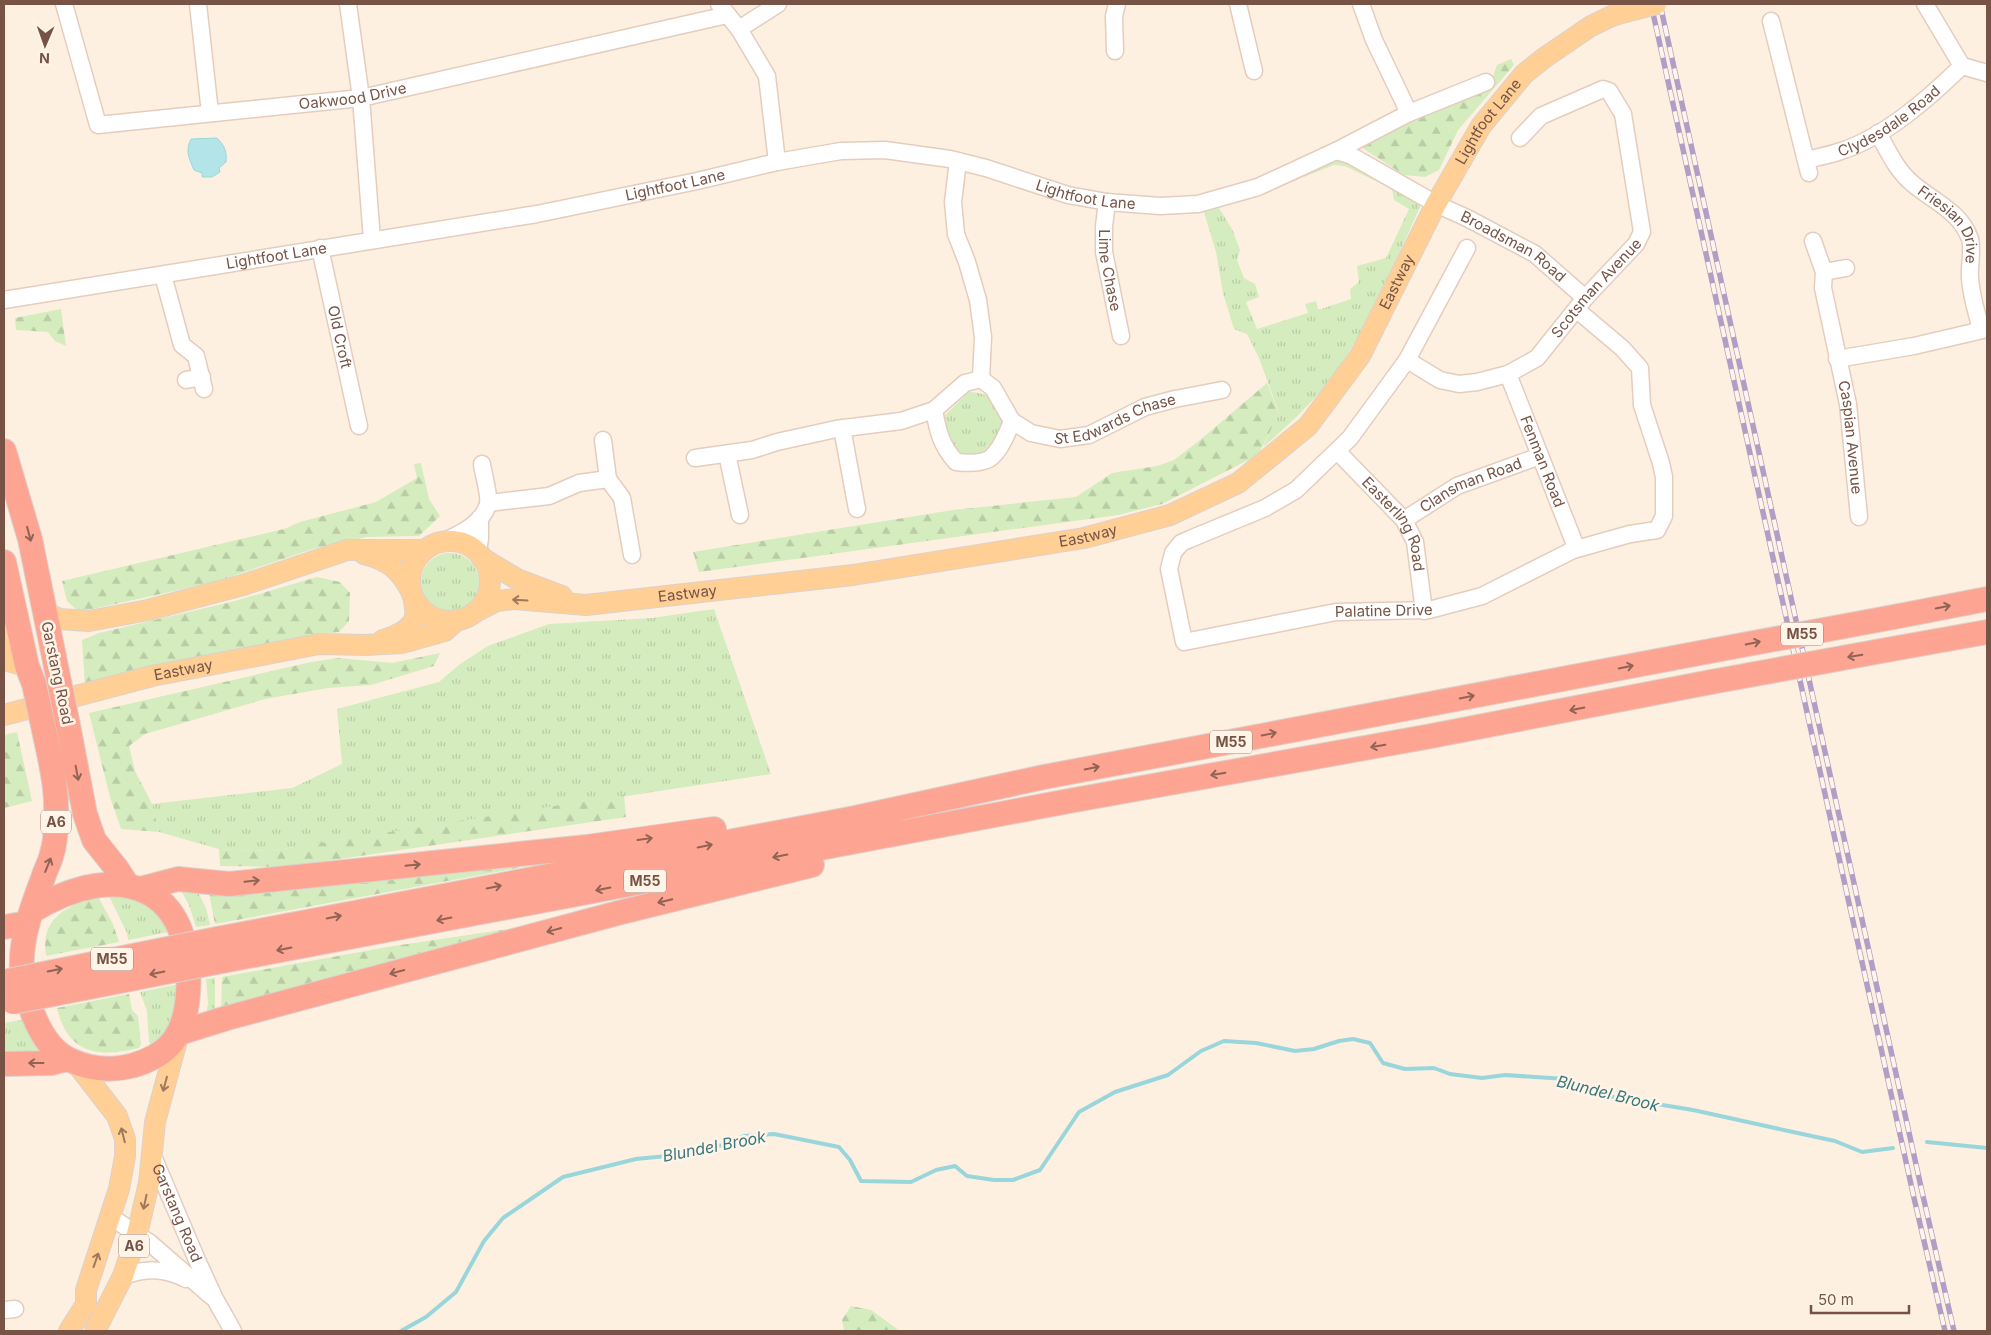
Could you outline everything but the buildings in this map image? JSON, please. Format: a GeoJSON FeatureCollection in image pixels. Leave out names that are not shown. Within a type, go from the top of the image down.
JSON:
{"type":"FeatureCollection","features":[{"type":"Feature","properties":{"kind":"highway","name":"Garstang Road"},"geometry":{"type":"LineString","coordinates":[[4,451],[30,539],[85,814],[94,840],[134,887]]}},
{"type":"Feature","properties":{"kind":"highway","name":"Garstang Road"},"geometry":{"type":"LineString","coordinates":[[4,562],[11,638],[30,675],[44,730],[56,794],[56,819],[51,859],[30,917]]}},
{"type":"Feature","properties":{"kind":"highway","name":"M55"},"geometry":{"type":"LineString","coordinates":[[7,992],[220,950],[1044,777],[1987,599]]}},
{"type":"Feature","properties":{"kind":"highway","name":"M55"},"geometry":{"type":"LineString","coordinates":[[220,950],[1426,737],[1711,682],[1987,632]]}},
{"type":"Feature","properties":{"kind":"highway","name":"M55"},"geometry":{"type":"LineString","coordinates":[[134,887],[178,879],[229,884],[596,845],[1044,777]]}},
{"type":"Feature","properties":{"kind":"highway","name":"M55"},"geometry":{"type":"LineString","coordinates":[[178,1035],[218,1021],[618,913],[1069,801]]}},
{"type":"Feature","properties":{"kind":"highway","name":"A6"},"geometry":{"type":"LineString","coordinates":[[97,885],[134,887],[153,895],[166,905],[176,919],[183,937],[188,964],[187,1004],[178,1035],[167,1049],[157,1056],[129,1067],[111,1069],[93,1068],[71,1061],[52,1047],[36,1021],[22,970],[22,954],[30,917],[70,891],[97,885]]}},
{"type":"Feature","properties":{"kind":"highway"},"geometry":{"type":"LineString","coordinates":[[4,927],[30,917]]}},
{"type":"Feature","properties":{"kind":"highway"},"geometry":{"type":"LineString","coordinates":[[4,1064],[71,1061]]}},
{"type":"Feature","properties":{"kind":"main road","name":"Lightfoot Lane"},"geometry":{"type":"LineString","coordinates":[[1436,204],[1481,126],[1524,74],[1591,26],[1614,16],[1656,4]]}},
{"type":"Feature","properties":{"kind":"main road","name":"Eastway"},"geometry":{"type":"LineString","coordinates":[[4,715],[152,676],[319,644],[366,645],[402,643],[445,631],[466,616],[497,601],[514,599],[586,605],[852,575],[1084,538],[1170,515],[1238,483],[1308,426],[1360,356],[1436,204]]}},
{"type":"Feature","properties":{"kind":"main road"},"geometry":{"type":"LineString","coordinates":[[348,550],[372,556],[394,567],[402,575],[412,595],[421,609],[434,618],[442,620],[466,616],[482,604],[488,593],[488,569],[480,556],[470,546],[458,542],[435,544],[424,550],[411,569],[412,595]]}},
{"type":"Feature","properties":{"kind":"main road"},"geometry":{"type":"LineString","coordinates":[[44,611],[59,619],[89,621],[148,610],[243,585],[348,550],[424,550]]}},
{"type":"Feature","properties":{"kind":"main road","name":"Eastway"},"geometry":{"type":"LineString","coordinates":[[480,556],[516,579],[586,605]]}},
{"type":"Feature","properties":{"kind":"main road","name":"Eastway"},"geometry":{"type":"LineString","coordinates":[[366,645],[393,637],[410,624],[416,617],[412,595]]}},
{"type":"Feature","properties":{"kind":"main road"},"geometry":{"type":"LineString","coordinates":[[53,651],[65,634],[89,621]]}},
{"type":"Feature","properties":{"kind":"main road"},"geometry":{"type":"LineString","coordinates":[[4,660],[30,675]]}},
{"type":"Feature","properties":{"kind":"main road","name":"Garstang Road"},"geometry":{"type":"LineString","coordinates":[[152,1154],[159,1107],[178,1035]]}},
{"type":"Feature","properties":{"kind":"main road","name":"A6"},"geometry":{"type":"LineString","coordinates":[[69,1331],[86,1304],[86,1290],[111,1217],[125,1156],[125,1139],[117,1116],[71,1061]]}},
{"type":"Feature","properties":{"kind":"main road","name":"A6"},"geometry":{"type":"LineString","coordinates":[[95,1331],[123,1276],[137,1234],[149,1183],[152,1154]]}},
{"type":"Feature","properties":{"kind":"street","name":"Oakwood Drive"},"geometry":{"type":"LineString","coordinates":[[64,4],[98,125],[361,98],[723,10]]}},
{"type":"Feature","properties":{"kind":"street"},"geometry":{"type":"LineString","coordinates":[[198,4],[210,113]]}},
{"type":"Feature","properties":{"kind":"street"},"geometry":{"type":"LineString","coordinates":[[348,4],[361,98],[372,240]]}},
{"type":"Feature","properties":{"kind":"street"},"geometry":{"type":"LineString","coordinates":[[739,29],[778,4]]}},
{"type":"Feature","properties":{"kind":"street"},"geometry":{"type":"LineString","coordinates":[[1116,52],[1114,16],[1117,4]]}},
{"type":"Feature","properties":{"kind":"street"},"geometry":{"type":"LineString","coordinates":[[1238,4],[1254,71]]}},
{"type":"Feature","properties":{"kind":"street"},"geometry":{"type":"LineString","coordinates":[[1360,4],[1374,40],[1409,113]]}},
{"type":"Feature","properties":{"kind":"street"},"geometry":{"type":"LineString","coordinates":[[1925,4],[1962,66],[1987,73]]}},
{"type":"Feature","properties":{"kind":"street"},"geometry":{"type":"LineString","coordinates":[[723,10],[739,29],[767,76],[777,162]]}},
{"type":"Feature","properties":{"kind":"street","name":"Clydesdale Road"},"geometry":{"type":"LineString","coordinates":[[1771,21],[1808,166],[1878,133],[1938,90],[1962,66]]}},
{"type":"Feature","properties":{"kind":"street","name":"Lightfoot Lane"},"geometry":{"type":"LineString","coordinates":[[4,300],[537,214],[697,181],[777,162],[841,151],[885,150],[958,161],[986,168],[1068,195],[1108,202],[1160,206],[1198,204],[1258,187],[1336,151],[1409,113],[1486,82]]}},
{"type":"Feature","properties":{"kind":"street","name":"Scotsman Avenue"},"geometry":{"type":"LineString","coordinates":[[1407,360],[1440,380],[1458,384],[1477,382],[1508,374],[1538,358],[1581,304],[1636,244],[1642,232],[1622,114],[1609,91],[1603,90],[1541,116],[1520,138]]}},
{"type":"Feature","properties":{"kind":"street","name":"Friesian Drive"},"geometry":{"type":"LineString","coordinates":[[1878,133],[1897,167],[1912,183],[1951,211],[1979,241],[1970,258],[1971,294],[1984,330]]}},
{"type":"Feature","properties":{"kind":"street"},"geometry":{"type":"LineString","coordinates":[[1336,151],[1350,155],[1436,204]]}},
{"type":"Feature","properties":{"kind":"street"},"geometry":{"type":"LineString","coordinates":[[695,458],[752,450],[777,442],[842,428],[901,421],[934,410],[965,383],[981,379],[983,337],[978,300],[967,262],[956,234],[953,202],[958,161]]}},
{"type":"Feature","properties":{"kind":"street","name":"Lime Chase"},"geometry":{"type":"LineString","coordinates":[[1108,202],[1104,226],[1104,252],[1121,336]]}},
{"type":"Feature","properties":{"kind":"street","name":"Broadsman Road"},"geometry":{"type":"LineString","coordinates":[[1436,204],[1483,225],[1535,254],[1640,368],[1642,405],[1662,463],[1664,516],[1657,530],[1630,534],[1573,550]]}},
{"type":"Feature","properties":{"kind":"street","name":"Caspian Avenue"},"geometry":{"type":"LineString","coordinates":[[1813,241],[1824,272],[1823,288],[1848,404],[1859,517]]}},
{"type":"Feature","properties":{"kind":"street","name":"Old Croft"},"geometry":{"type":"LineString","coordinates":[[320,248],[359,426]]}},
{"type":"Feature","properties":{"kind":"street"},"geometry":{"type":"LineString","coordinates":[[1336,452],[1350,438],[1407,360],[1467,248]]}},
{"type":"Feature","properties":{"kind":"street"},"geometry":{"type":"LineString","coordinates":[[1824,272],[1846,268]]}},
{"type":"Feature","properties":{"kind":"street"},"geometry":{"type":"LineString","coordinates":[[163,275],[182,344],[196,356],[197,382]]}},
{"type":"Feature","properties":{"kind":"street","name":"Caspian Avenue"},"geometry":{"type":"LineString","coordinates":[[1838,360],[1914,346],[1984,330]]}},
{"type":"Feature","properties":{"kind":"street","name":"Fenman Road"},"geometry":{"type":"LineString","coordinates":[[1508,374],[1574,542],[1573,550]]}},
{"type":"Feature","properties":{"kind":"street","name":"St Edwards Chase"},"geometry":{"type":"LineString","coordinates":[[981,379],[992,388],[1012,421],[1031,434],[1060,439],[1089,436],[1145,407],[1222,390]]}},
{"type":"Feature","properties":{"kind":"street"},"geometry":{"type":"LineString","coordinates":[[934,410],[938,432],[945,450],[956,462],[970,463],[989,459],[1004,441],[1012,421]]}},
{"type":"Feature","properties":{"kind":"street"},"geometry":{"type":"LineString","coordinates":[[842,428],[856,509]]}},
{"type":"Feature","properties":{"kind":"street"},"geometry":{"type":"LineString","coordinates":[[603,440],[608,480],[622,498],[632,555]]}},
{"type":"Feature","properties":{"kind":"street","name":"Palatine Drive"},"geometry":{"type":"LineString","coordinates":[[1336,452],[1296,490],[1265,508],[1181,543],[1173,553],[1169,569],[1184,642],[1336,612],[1424,610],[1482,596],[1573,550]]}},
{"type":"Feature","properties":{"kind":"street","name":"Easterling Road"},"geometry":{"type":"LineString","coordinates":[[1336,452],[1404,520],[1415,542],[1424,610]]}},
{"type":"Feature","properties":{"kind":"street"},"geometry":{"type":"LineString","coordinates":[[727,454],[740,515]]}},
{"type":"Feature","properties":{"kind":"street","name":"Clansman Road"},"geometry":{"type":"LineString","coordinates":[[1404,520],[1457,486],[1540,456]]}},
{"type":"Feature","properties":{"kind":"street"},"geometry":{"type":"LineString","coordinates":[[444,542],[464,532],[480,518],[488,503],[482,464]]}},
{"type":"Feature","properties":{"kind":"street"},"geometry":{"type":"LineString","coordinates":[[488,503],[548,496],[580,483],[608,480]]}},
{"type":"Feature","properties":{"kind":"street"},"geometry":{"type":"LineString","coordinates":[[480,518],[480,556]]}},
{"type":"Feature","properties":{"kind":"street","name":"Garstang Road"},"geometry":{"type":"LineString","coordinates":[[152,1154],[209,1294],[233,1331]]}},
{"type":"Feature","properties":{"kind":"street","name":"Garstang Road"},"geometry":{"type":"LineString","coordinates":[[111,1217],[158,1249],[209,1294]]}},
{"type":"Feature","properties":{"kind":"street"},"geometry":{"type":"LineString","coordinates":[[123,1276],[152,1269],[160,1270],[178,1275],[209,1294]]}},
{"type":"Feature","properties":{"kind":"green space"},"geometry":{"type":"Polygon","coordinates":[[[1511,59],[1514,65],[1458,130],[1439,170],[1425,177],[1404,175],[1361,147],[1491,82],[1497,65],[1511,59]]]}},
{"type":"Feature","properties":{"kind":"green space"},"geometry":{"type":"Polygon","coordinates":[[[1334,160],[1363,167],[1420,203],[1419,209],[1373,310],[1340,366],[1304,409],[1263,447],[1279,413],[1259,358],[1247,334],[1234,329],[1223,293],[1216,252],[1204,212],[1219,208],[1232,229],[1240,250],[1237,260],[1244,278],[1255,284],[1259,297],[1246,302],[1257,329],[1308,313],[1305,304],[1316,301],[1318,309],[1321,309],[1351,299],[1350,289],[1359,282],[1357,266],[1386,258],[1409,209],[1394,200],[1392,189],[1345,166],[1334,165],[1232,204],[1232,202],[1334,160]]]}},
{"type":"Feature","properties":{"kind":"green space"},"geometry":{"type":"Polygon","coordinates":[[[61,309],[66,346],[55,341],[48,332],[16,330],[15,318],[61,309]]]}},
{"type":"Feature","properties":{"kind":"green space"},"geometry":{"type":"Polygon","coordinates":[[[1267,383],[1279,414],[1258,455],[1162,504],[1118,515],[699,572],[693,552],[953,510],[1076,497],[1112,473],[1157,466],[1174,460],[1267,383]]]}},
{"type":"Feature","properties":{"kind":"green space"},"geometry":{"type":"Polygon","coordinates":[[[969,392],[983,394],[992,399],[1004,420],[994,441],[979,456],[961,457],[944,436],[944,416],[969,392]]]}},
{"type":"Feature","properties":{"kind":"green space"},"geometry":{"type":"Polygon","coordinates":[[[421,463],[429,499],[440,516],[419,536],[367,537],[316,548],[215,582],[79,612],[67,601],[62,581],[284,529],[300,522],[376,502],[417,478],[414,464],[421,463]]]}},
{"type":"Feature","properties":{"kind":"green space"},"geometry":{"type":"Polygon","coordinates":[[[444,553],[456,553],[471,561],[479,576],[479,588],[471,603],[456,611],[444,611],[429,603],[421,588],[421,576],[429,561],[444,553]]]}},
{"type":"Feature","properties":{"kind":"green space"},"geometry":{"type":"Polygon","coordinates":[[[317,577],[340,582],[350,593],[349,621],[339,632],[315,634],[85,686],[82,640],[99,633],[235,601],[317,577]]]}},
{"type":"Feature","properties":{"kind":"green space"},"geometry":{"type":"Polygon","coordinates":[[[714,609],[771,774],[282,849],[253,851],[219,849],[159,832],[152,804],[292,788],[342,764],[337,709],[439,682],[460,664],[488,646],[549,624],[652,618],[714,609]]]}},
{"type":"Feature","properties":{"kind":"green space"},"geometry":{"type":"Polygon","coordinates":[[[440,653],[434,666],[371,685],[328,688],[265,699],[145,734],[129,746],[135,771],[152,804],[159,832],[121,829],[110,797],[89,713],[311,662],[339,658],[392,663],[440,653]]]}},
{"type":"Feature","properties":{"kind":"green space"},"geometry":{"type":"Polygon","coordinates":[[[17,732],[32,801],[4,808],[4,735],[17,732]]]}},
{"type":"Feature","properties":{"kind":"green space"},"geometry":{"type":"Polygon","coordinates":[[[624,795],[626,817],[285,867],[220,866],[219,849],[253,851],[282,849],[624,795]]]}},
{"type":"Feature","properties":{"kind":"green space"},"geometry":{"type":"Polygon","coordinates":[[[615,850],[215,924],[209,893],[615,850]]]}},
{"type":"Feature","properties":{"kind":"green space"},"geometry":{"type":"Polygon","coordinates":[[[178,885],[199,888],[199,894],[206,908],[210,925],[196,927],[189,905],[178,885]]]}},
{"type":"Feature","properties":{"kind":"green space"},"geometry":{"type":"Polygon","coordinates":[[[107,892],[146,896],[169,932],[128,940],[127,933],[107,892]]]}},
{"type":"Feature","properties":{"kind":"green space"},"geometry":{"type":"Polygon","coordinates":[[[97,895],[113,924],[119,942],[46,956],[45,943],[51,923],[66,910],[97,895]]]}},
{"type":"Feature","properties":{"kind":"green space"},"geometry":{"type":"Polygon","coordinates":[[[555,922],[221,1015],[222,977],[387,947],[555,922]]]}},
{"type":"Feature","properties":{"kind":"green space"},"geometry":{"type":"Polygon","coordinates":[[[215,978],[215,1016],[206,1019],[208,1002],[206,979],[215,978]]]}},
{"type":"Feature","properties":{"kind":"green space"},"geometry":{"type":"Polygon","coordinates":[[[179,984],[173,1029],[152,1045],[149,1042],[147,1011],[140,992],[179,984]]]}},
{"type":"Feature","properties":{"kind":"green space"},"geometry":{"type":"Polygon","coordinates":[[[129,994],[132,1010],[138,1016],[141,1044],[139,1048],[124,1051],[98,1052],[77,1044],[62,1023],[57,1008],[129,994]]]}},
{"type":"Feature","properties":{"kind":"green space"},"geometry":{"type":"Polygon","coordinates":[[[26,1019],[44,1059],[4,1058],[4,1023],[26,1019]]]}},
{"type":"Feature","properties":{"kind":"green space"},"geometry":{"type":"Polygon","coordinates":[[[851,1306],[871,1310],[900,1331],[844,1331],[842,1320],[851,1306]]]}},
{"type":"Feature","properties":{"kind":"water"},"geometry":{"type":"Polygon","coordinates":[[[217,138],[225,149],[226,162],[219,168],[220,172],[212,177],[202,177],[202,173],[194,170],[188,154],[189,143],[191,139],[217,138]]]}},
{"type":"Feature","properties":{"kind":"waterway","name":"Blundel Brook"},"geometry":{"type":"LineString","coordinates":[[401,1331],[426,1317],[456,1292],[484,1241],[503,1218],[563,1177],[636,1159],[677,1155],[723,1145],[744,1136],[774,1134],[839,1147],[850,1160],[861,1181],[911,1182],[936,1170],[955,1166],[967,1176],[994,1180],[1013,1180],[1040,1170],[1079,1112],[1115,1092],[1168,1075],[1201,1051],[1224,1041],[1256,1043],[1295,1051],[1314,1049],[1339,1041],[1353,1039],[1370,1043],[1383,1063],[1405,1069],[1434,1068],[1450,1074],[1482,1078],[1505,1075],[1566,1079],[1608,1096],[1693,1110],[1835,1141],[1862,1152],[1893,1148]]}},
{"type":"Feature","properties":{"kind":"waterway"},"geometry":{"type":"LineString","coordinates":[[1927,1142],[1987,1148]]}},
{"type":"Feature","properties":{"kind":"railway"},"geometry":{"type":"LineString","coordinates":[[1651,4],[1945,1331]]}},
{"type":"Feature","properties":{"kind":"railway"},"geometry":{"type":"LineString","coordinates":[[1660,4],[1954,1331]]}}]}
